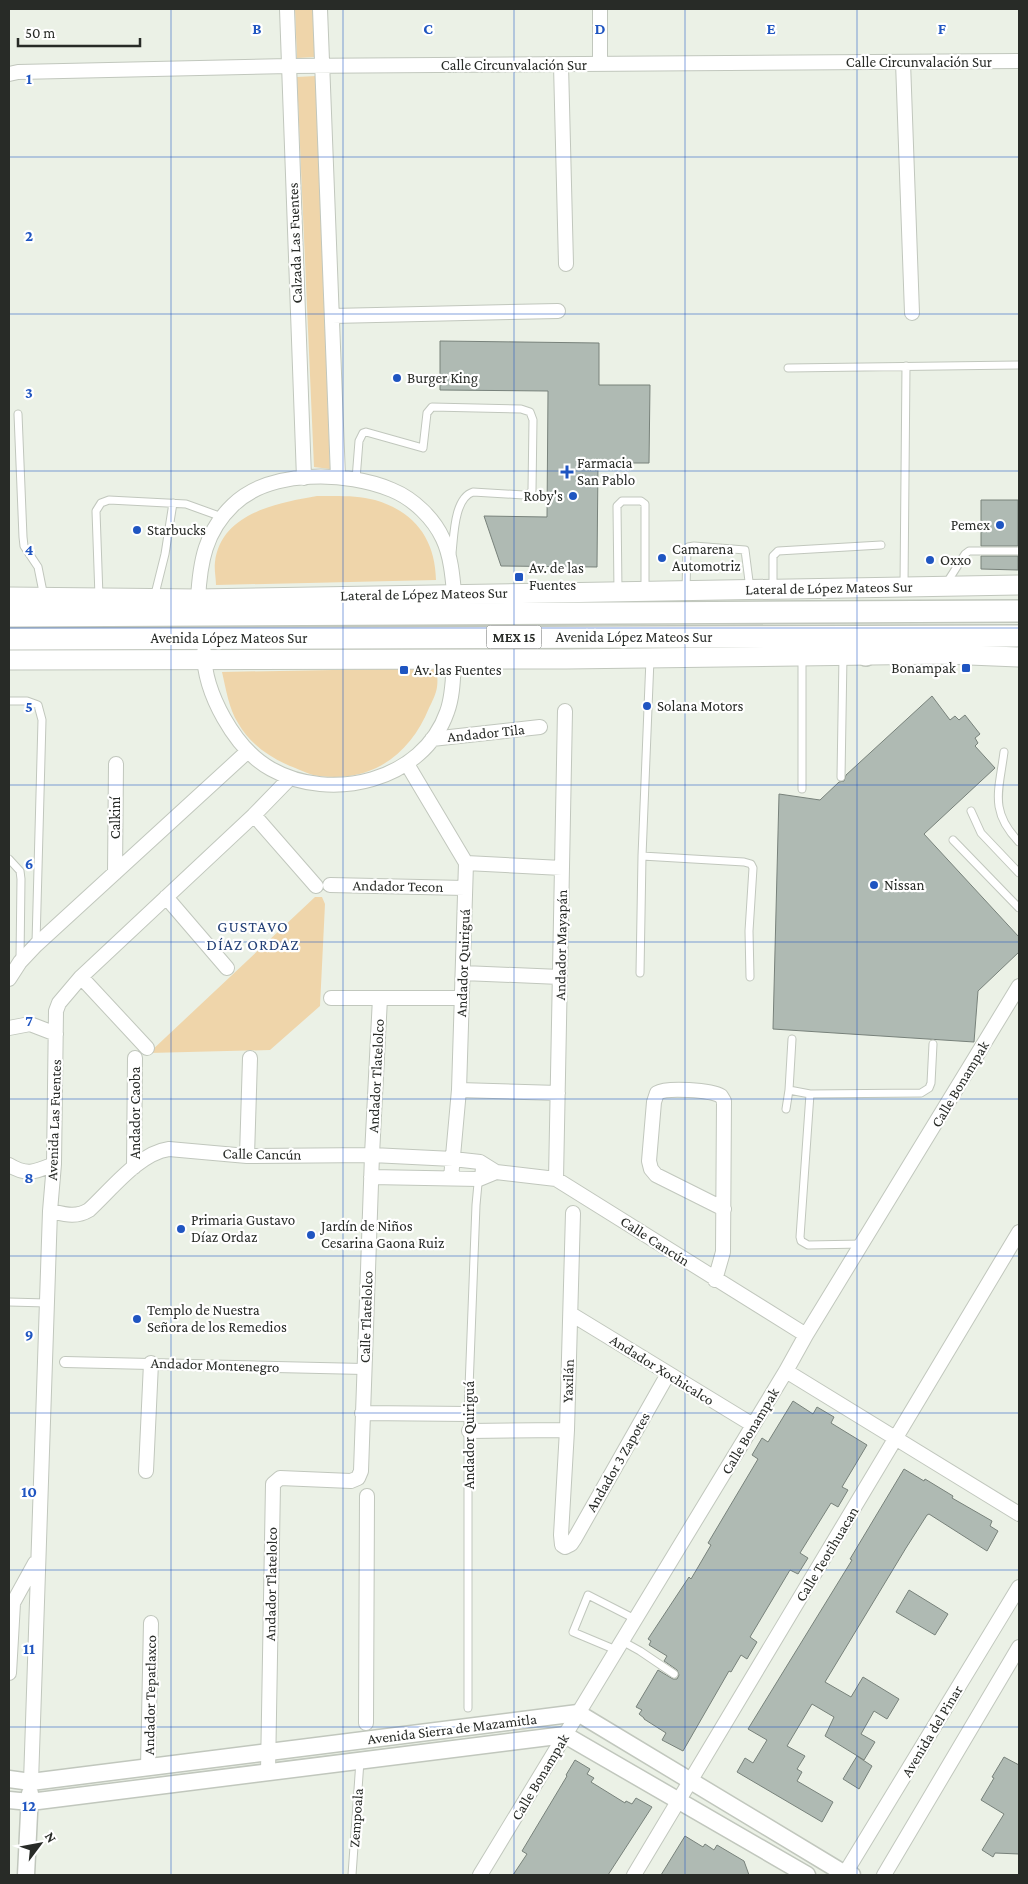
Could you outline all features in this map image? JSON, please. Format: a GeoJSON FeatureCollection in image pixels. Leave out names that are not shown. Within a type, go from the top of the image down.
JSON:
{"type":"FeatureCollection","features":[{"type":"Feature","properties":{"kind":"main road","name":"Lateral de López Mateos Sur"},"geometry":{"type":"LineString","coordinates":[[9,597],[455,604],[618,591],[1019,585]]}},
{"type":"Feature","properties":{"kind":"main road","name":"Avenida López Mateos Sur"},"geometry":{"type":"LineString","coordinates":[[9,616],[455,604],[1019,611]]}},
{"type":"Feature","properties":{"kind":"main road","name":"Avenida López Mateos Sur"},"geometry":{"type":"LineString","coordinates":[[9,639],[1019,636]]}},
{"type":"Feature","properties":{"kind":"main road"},"geometry":{"type":"LineString","coordinates":[[832,637],[866,655]]}},
{"type":"Feature","properties":{"kind":"main road"},"geometry":{"type":"LineString","coordinates":[[9,660],[454,660],[945,654],[1019,657]]}},
{"type":"Feature","properties":{"kind":"street","name":"Calzada Las Fuentes"},"geometry":{"type":"LineString","coordinates":[[287,9],[304,478]]}},
{"type":"Feature","properties":{"kind":"street"},"geometry":{"type":"LineString","coordinates":[[320,9],[338,476]]}},
{"type":"Feature","properties":{"kind":"street"},"geometry":{"type":"LineString","coordinates":[[600,9],[600,64]]}},
{"type":"Feature","properties":{"kind":"street","name":"Calle Circunvalación Sur"},"geometry":{"type":"LineString","coordinates":[[9,74],[37,71],[289,66],[1019,61]]}},
{"type":"Feature","properties":{"kind":"street"},"geometry":{"type":"LineString","coordinates":[[904,62],[912,312]]}},
{"type":"Feature","properties":{"kind":"street"},"geometry":{"type":"LineString","coordinates":[[561,65],[566,264]]}},
{"type":"Feature","properties":{"kind":"street"},"geometry":{"type":"LineString","coordinates":[[332,316],[352,314],[558,311]]}},
{"type":"Feature","properties":{"kind":"street"},"geometry":{"type":"LineString","coordinates":[[198,599],[200,564],[203,553],[212,532],[234,504],[254,491],[276,482],[338,476],[394,490],[414,503],[432,520],[444,540],[450,563],[455,604]]}},
{"type":"Feature","properties":{"kind":"street"},"geometry":{"type":"LineString","coordinates":[[204,638],[204,660],[211,688],[227,724],[248,751],[271,770],[290,778],[315,784],[339,785],[365,782],[407,764],[432,739],[447,712],[452,696],[454,660]]}},
{"type":"Feature","properties":{"kind":"street","name":"Andador Mayapán"},"geometry":{"type":"LineString","coordinates":[[556,1179],[565,711]]}},
{"type":"Feature","properties":{"kind":"street","name":"Andador Tila"},"geometry":{"type":"LineString","coordinates":[[432,739],[540,727]]}},
{"type":"Feature","properties":{"kind":"street"},"geometry":{"type":"LineString","coordinates":[[9,979],[20,962],[36,945],[248,751]]}},
{"type":"Feature","properties":{"kind":"street","name":"Calkiní"},"geometry":{"type":"LineString","coordinates":[[115,873],[116,764]]}},
{"type":"Feature","properties":{"kind":"street"},"geometry":{"type":"LineString","coordinates":[[407,764],[466,863],[562,868]]}},
{"type":"Feature","properties":{"kind":"street","name":"Avenida Las Fuentes"},"geometry":{"type":"LineString","coordinates":[[26,1875],[50,1211],[54,1164],[56,1012],[58,1003],[81,977],[254,815],[290,778]]}},
{"type":"Feature","properties":{"kind":"street"},"geometry":{"type":"LineString","coordinates":[[254,815],[316,886]]}},
{"type":"Feature","properties":{"kind":"street","name":"Andador Quiriguá"},"geometry":{"type":"LineString","coordinates":[[451,1178],[459,1090],[466,863]]}},
{"type":"Feature","properties":{"kind":"street","name":"Andador Tecon"},"geometry":{"type":"LineString","coordinates":[[330,885],[465,888]]}},
{"type":"Feature","properties":{"kind":"street"},"geometry":{"type":"LineString","coordinates":[[166,897],[227,968]]}},
{"type":"Feature","properties":{"kind":"street"},"geometry":{"type":"LineString","coordinates":[[463,973],[560,977]]}},
{"type":"Feature","properties":{"kind":"street"},"geometry":{"type":"LineString","coordinates":[[81,977],[147,1048]]}},
{"type":"Feature","properties":{"kind":"street","name":"Calle Bonampak"},"geometry":{"type":"LineString","coordinates":[[480,1875],[806,1335],[1018,990]]}},
{"type":"Feature","properties":{"kind":"street"},"geometry":{"type":"LineString","coordinates":[[331,998],[462,998]]}},
{"type":"Feature","properties":{"kind":"street","name":"Andador Tlatelolco"},"geometry":{"type":"LineString","coordinates":[[372,1155],[380,998]]}},
{"type":"Feature","properties":{"kind":"street"},"geometry":{"type":"LineString","coordinates":[[9,1028],[30,1024],[56,1034]]}},
{"type":"Feature","properties":{"kind":"street","name":"Andador Caoba"},"geometry":{"type":"LineString","coordinates":[[134,1167],[135,1058]]}},
{"type":"Feature","properties":{"kind":"street"},"geometry":{"type":"LineString","coordinates":[[247,1156],[250,1058]]}},
{"type":"Feature","properties":{"kind":"street"},"geometry":{"type":"LineString","coordinates":[[459,1090],[558,1094]]}},
{"type":"Feature","properties":{"kind":"street"},"geometry":{"type":"LineString","coordinates":[[715,1280],[722,1252],[724,1209],[724,1106],[721,1096],[710,1092],[665,1090],[657,1093],[654,1102],[649,1161],[651,1169],[656,1175],[724,1209]]}},
{"type":"Feature","properties":{"kind":"street","name":"Calle Cancún"},"geometry":{"type":"LineString","coordinates":[[50,1211],[74,1216],[83,1214],[134,1167],[160,1150],[169,1149],[247,1156],[372,1155],[453,1158],[480,1162],[496,1172],[556,1179],[715,1280],[806,1335]]}},
{"type":"Feature","properties":{"kind":"street","name":"Calle Tlatelolco"},"geometry":{"type":"LineString","coordinates":[[358,1478],[362,1465],[362,1413],[372,1155]]}},
{"type":"Feature","properties":{"kind":"street"},"geometry":{"type":"LineString","coordinates":[[9,1164],[24,1172],[39,1170],[54,1164]]}},
{"type":"Feature","properties":{"kind":"street","name":"Calle Cancún"},"geometry":{"type":"LineString","coordinates":[[371,1177],[479,1179],[496,1172]]}},
{"type":"Feature","properties":{"kind":"street","name":"Yaxilán"},"geometry":{"type":"LineString","coordinates":[[565,1547],[562,1544],[561,1535],[571,1314],[573,1213]]}},
{"type":"Feature","properties":{"kind":"street","name":"Calle Teotihuacan"},"geometry":{"type":"LineString","coordinates":[[634,1875],[1019,1232]]}},
{"type":"Feature","properties":{"kind":"street","name":"Andador Xochicalco"},"geometry":{"type":"LineString","coordinates":[[571,1314],[753,1425]]}},
{"type":"Feature","properties":{"kind":"street","name":"Andador Montenegro"},"geometry":{"type":"LineString","coordinates":[[66,1362],[364,1369]]}},
{"type":"Feature","properties":{"kind":"street"},"geometry":{"type":"LineString","coordinates":[[146,1470],[151,1363]]}},
{"type":"Feature","properties":{"kind":"street"},"geometry":{"type":"LineString","coordinates":[[786,1371],[1019,1514]]}},
{"type":"Feature","properties":{"kind":"street","name":"Andador 3 Zapotes"},"geometry":{"type":"LineString","coordinates":[[565,1547],[571,1544],[575,1538],[668,1374]]}},
{"type":"Feature","properties":{"kind":"street"},"geometry":{"type":"LineString","coordinates":[[362,1413],[468,1414]]}},
{"type":"Feature","properties":{"kind":"street"},"geometry":{"type":"LineString","coordinates":[[469,1431],[566,1430]]}},
{"type":"Feature","properties":{"kind":"street","name":"Andador Tlatelolco"},"geometry":{"type":"LineString","coordinates":[[268,1772],[273,1484],[280,1478],[344,1482],[358,1478]]}},
{"type":"Feature","properties":{"kind":"street"},"geometry":{"type":"LineString","coordinates":[[366,1723],[367,1496]]}},
{"type":"Feature","properties":{"kind":"street","name":"Avenida Las Fuentes"},"geometry":{"type":"LineString","coordinates":[[9,1673],[14,1603],[37,1560]]}},
{"type":"Feature","properties":{"kind":"street","name":"Avenida del Pinar"},"geometry":{"type":"LineString","coordinates":[[847,1875],[1019,1587]]}},
{"type":"Feature","properties":{"kind":"street","name":"Andador Tepatlaxco"},"geometry":{"type":"LineString","coordinates":[[148,1767],[151,1623]]}},
{"type":"Feature","properties":{"kind":"street"},"geometry":{"type":"LineString","coordinates":[[884,1875],[1019,1647]]}},
{"type":"Feature","properties":{"kind":"street"},"geometry":{"type":"LineString","coordinates":[[578,1713],[847,1875]]}},
{"type":"Feature","properties":{"kind":"street","name":"Avenida Sierra de Mazamitla"},"geometry":{"type":"LineString","coordinates":[[9,1779],[30,1782],[578,1713]]}},
{"type":"Feature","properties":{"kind":"street"},"geometry":{"type":"LineString","coordinates":[[565,1735],[807,1875]]}},
{"type":"Feature","properties":{"kind":"street","name":"Avenida Sierra de Mazamitla"},"geometry":{"type":"LineString","coordinates":[[9,1800],[30,1802],[565,1735]]}},
{"type":"Feature","properties":{"kind":"lane"},"geometry":{"type":"LineString","coordinates":[[788,368],[1019,364]]}},
{"type":"Feature","properties":{"kind":"lane"},"geometry":{"type":"LineString","coordinates":[[904,587],[906,366]]}},
{"type":"Feature","properties":{"kind":"lane"},"geometry":{"type":"LineString","coordinates":[[356,479],[359,441],[363,433],[366,432],[423,448],[426,413],[432,407],[521,409],[530,412],[533,420],[532,490],[524,496],[473,492],[466,496],[461,502],[457,516],[450,563]]}},
{"type":"Feature","properties":{"kind":"lane"},"geometry":{"type":"LineString","coordinates":[[18,414],[22,538],[24,546],[38,567],[44,598]]}},
{"type":"Feature","properties":{"kind":"lane"},"geometry":{"type":"LineString","coordinates":[[99,598],[96,511],[98,507],[109,500],[174,503],[186,504],[222,517]]}},
{"type":"Feature","properties":{"kind":"lane"},"geometry":{"type":"LineString","coordinates":[[618,591],[617,506],[622,501],[641,502],[644,504],[646,591]]}},
{"type":"Feature","properties":{"kind":"lane"},"geometry":{"type":"LineString","coordinates":[[154,598],[165,554],[174,503]]}},
{"type":"Feature","properties":{"kind":"lane"},"geometry":{"type":"LineString","coordinates":[[774,589],[773,556],[778,551],[881,545]]}},
{"type":"Feature","properties":{"kind":"lane"},"geometry":{"type":"LineString","coordinates":[[686,590],[686,550],[688,547],[694,546],[745,550],[750,589]]}},
{"type":"Feature","properties":{"kind":"lane"},"geometry":{"type":"LineString","coordinates":[[944,586],[963,556],[969,552],[1019,551]]}},
{"type":"Feature","properties":{"kind":"lane"},"geometry":{"type":"LineString","coordinates":[[841,777],[843,655]]}},
{"type":"Feature","properties":{"kind":"lane"},"geometry":{"type":"LineString","coordinates":[[802,656],[802,789]]}},
{"type":"Feature","properties":{"kind":"lane"},"geometry":{"type":"LineString","coordinates":[[640,974],[642,856],[650,658]]}},
{"type":"Feature","properties":{"kind":"lane"},"geometry":{"type":"LineString","coordinates":[[9,701],[33,702],[38,706],[42,720],[36,945]]}},
{"type":"Feature","properties":{"kind":"lane"},"geometry":{"type":"LineString","coordinates":[[1004,752],[998,801],[1000,818],[1019,842]]}},
{"type":"Feature","properties":{"kind":"lane"},"geometry":{"type":"LineString","coordinates":[[971,811],[982,833],[1019,873]]}},
{"type":"Feature","properties":{"kind":"lane"},"geometry":{"type":"LineString","coordinates":[[953,840],[1019,908]]}},
{"type":"Feature","properties":{"kind":"lane"},"geometry":{"type":"LineString","coordinates":[[642,856],[751,864],[753,868],[749,931],[750,977]]}},
{"type":"Feature","properties":{"kind":"lane"},"geometry":{"type":"LineString","coordinates":[[9,858],[20,871],[21,879],[20,962]]}},
{"type":"Feature","properties":{"kind":"lane"},"geometry":{"type":"LineString","coordinates":[[786,1110],[792,1040]]}},
{"type":"Feature","properties":{"kind":"lane"},"geometry":{"type":"LineString","coordinates":[[789,1090],[810,1094],[925,1091],[932,1078],[933,1044]]}},
{"type":"Feature","properties":{"kind":"lane"},"geometry":{"type":"LineString","coordinates":[[810,1094],[801,1241],[808,1245],[862,1244]]}},
{"type":"Feature","properties":{"kind":"lane","name":"Andador Quiriguá"},"geometry":{"type":"LineString","coordinates":[[468,1708],[468,1414],[476,1204],[480,1162]]}},
{"type":"Feature","properties":{"kind":"lane"},"geometry":{"type":"LineString","coordinates":[[9,1302],[47,1303]]}},
{"type":"Feature","properties":{"kind":"lane"},"geometry":{"type":"LineString","coordinates":[[635,1619],[588,1595],[572,1632],[619,1646],[674,1674]]}},
{"type":"Feature","properties":{"kind":"lane","name":"Zempoala"},"geometry":{"type":"LineString","coordinates":[[352,1875],[360,1760]]}},
{"type":"Feature","properties":{"kind":"shaded area"},"geometry":{"type":"Polygon","coordinates":[[[295,9],[313,9],[315,57],[297,58],[295,9]]]}},
{"type":"Feature","properties":{"kind":"shaded area"},"geometry":{"type":"Polygon","coordinates":[[[316,76],[330,469],[314,467],[297,77],[316,76]]]}},
{"type":"Feature","properties":{"kind":"shaded area"},"geometry":{"type":"Polygon","coordinates":[[[317,496],[368,498],[389,505],[401,512],[412,520],[427,540],[435,565],[436,580],[216,585],[215,562],[219,545],[239,521],[269,507],[317,496]]]}},
{"type":"Feature","properties":{"kind":"shaded area"},"geometry":{"type":"Polygon","coordinates":[[[437,668],[435,695],[421,725],[400,752],[372,770],[338,777],[319,776],[304,772],[275,758],[254,743],[243,731],[232,712],[222,672],[437,668]]]}},
{"type":"Feature","properties":{"kind":"shaded area"},"geometry":{"type":"Polygon","coordinates":[[[315,897],[322,897],[325,904],[320,1006],[270,1050],[149,1053],[315,897]]]}},
{"type":"Feature","properties":{"kind":"building"},"geometry":{"type":"Polygon","coordinates":[[[440,341],[599,343],[599,385],[650,385],[649,463],[598,463],[597,567],[501,566],[484,516],[547,517],[548,391],[440,390],[440,341]]]}},
{"type":"Feature","properties":{"kind":"building","name":"Pemex"},"geometry":{"type":"Polygon","coordinates":[[[981,500],[1018,500],[1018,546],[981,546],[981,500]]]}},
{"type":"Feature","properties":{"kind":"building"},"geometry":{"type":"Polygon","coordinates":[[[981,556],[1018,556],[1018,570],[981,569],[981,556]]]}},
{"type":"Feature","properties":{"kind":"building","name":"Nissan"},"geometry":{"type":"Polygon","coordinates":[[[932,696],[950,720],[955,716],[959,720],[965,715],[980,734],[975,738],[978,743],[975,746],[995,768],[924,834],[1019,937],[1019,952],[978,991],[974,1042],[773,1029],[779,794],[820,800],[839,782],[844,781],[846,775],[932,696]]]}},
{"type":"Feature","properties":{"kind":"building"},"geometry":{"type":"Polygon","coordinates":[[[793,1401],[813,1414],[817,1407],[834,1417],[831,1423],[867,1445],[842,1487],[848,1490],[838,1507],[831,1503],[800,1553],[808,1558],[798,1574],[790,1570],[750,1637],[757,1642],[747,1659],[741,1655],[731,1672],[729,1671],[683,1751],[662,1740],[666,1733],[644,1719],[639,1714],[642,1710],[636,1707],[658,1670],[673,1679],[677,1679],[679,1675],[677,1670],[664,1661],[667,1656],[649,1645],[651,1641],[648,1639],[689,1577],[691,1579],[711,1545],[708,1543],[758,1459],[752,1455],[762,1438],[768,1442],[793,1401]]]}},
{"type":"Feature","properties":{"kind":"building"},"geometry":{"type":"Polygon","coordinates":[[[904,1469],[924,1481],[925,1479],[953,1496],[952,1498],[992,1521],[990,1526],[998,1531],[987,1551],[929,1514],[906,1548],[825,1682],[851,1697],[863,1677],[899,1699],[887,1719],[874,1711],[861,1734],[875,1742],[864,1760],[825,1736],[834,1717],[812,1704],[787,1746],[805,1756],[797,1769],[802,1772],[797,1781],[833,1802],[822,1822],[737,1772],[745,1758],[753,1763],[767,1740],[748,1729],[852,1560],[850,1559],[904,1469]]]}},
{"type":"Feature","properties":{"kind":"building"},"geometry":{"type":"Polygon","coordinates":[[[909,1590],[948,1614],[935,1635],[896,1612],[909,1590]]]}},
{"type":"Feature","properties":{"kind":"building"},"geometry":{"type":"Polygon","coordinates":[[[857,1756],[872,1766],[859,1789],[843,1779],[857,1756]]]}},
{"type":"Feature","properties":{"kind":"building"},"geometry":{"type":"Polygon","coordinates":[[[1004,1757],[1019,1765],[1019,1854],[995,1853],[993,1857],[982,1850],[1004,1814],[981,1800],[1004,1757]]]}},
{"type":"Feature","properties":{"kind":"building"},"geometry":{"type":"Polygon","coordinates":[[[575,1760],[590,1769],[587,1774],[594,1778],[591,1782],[625,1803],[626,1801],[632,1804],[636,1798],[652,1807],[608,1875],[513,1875],[527,1854],[522,1851],[575,1760]]]}},
{"type":"Feature","properties":{"kind":"building"},"geometry":{"type":"Polygon","coordinates":[[[685,1836],[703,1847],[705,1844],[714,1850],[717,1845],[744,1861],[749,1875],[661,1875],[685,1836]]]}},
{"type":"Feature","properties":{"kind":"place","name":"Burger King"},"geometry":{"type":"Point","coordinates":[397,378]}},
{"type":"Feature","properties":{"kind":"place","name":"Farmacia San Pablo"},"geometry":{"type":"Point","coordinates":[567,472]}},
{"type":"Feature","properties":{"kind":"place","name":"Roby's"},"geometry":{"type":"Point","coordinates":[573,496]}},
{"type":"Feature","properties":{"kind":"place","name":"Pemex"},"geometry":{"type":"Point","coordinates":[1000,525]}},
{"type":"Feature","properties":{"kind":"place","name":"Starbucks"},"geometry":{"type":"Point","coordinates":[137,530]}},
{"type":"Feature","properties":{"kind":"place","name":"Camarena Automotriz"},"geometry":{"type":"Point","coordinates":[662,558]}},
{"type":"Feature","properties":{"kind":"place","name":"Oxxo"},"geometry":{"type":"Point","coordinates":[930,560]}},
{"type":"Feature","properties":{"kind":"place","name":"Av. de las Fuentes"},"geometry":{"type":"Point","coordinates":[519,577]}},
{"type":"Feature","properties":{"kind":"place","name":"Bonampak"},"geometry":{"type":"Point","coordinates":[966,668]}},
{"type":"Feature","properties":{"kind":"place","name":"Av. las Fuentes"},"geometry":{"type":"Point","coordinates":[404,670]}},
{"type":"Feature","properties":{"kind":"place","name":"Solana Motors"},"geometry":{"type":"Point","coordinates":[647,706]}},
{"type":"Feature","properties":{"kind":"place","name":"Nissan"},"geometry":{"type":"Point","coordinates":[874,885]}},
{"type":"Feature","properties":{"kind":"place","name":"Primaria Gustavo Díaz Ordaz"},"geometry":{"type":"Point","coordinates":[181,1229]}},
{"type":"Feature","properties":{"kind":"place","name":"Jardín de Niños Cesarina Gaona Ruiz"},"geometry":{"type":"Point","coordinates":[311,1235]}},
{"type":"Feature","properties":{"kind":"place","name":"Templo de Nuestra Señora de los Remedios"},"geometry":{"type":"Point","coordinates":[137,1319]}},
{"type":"Feature","properties":{"kind":"district","name":"GUSTAVO DÍAZ ORDAZ"},"geometry":{"type":"Point","coordinates":[253,935]}}]}
